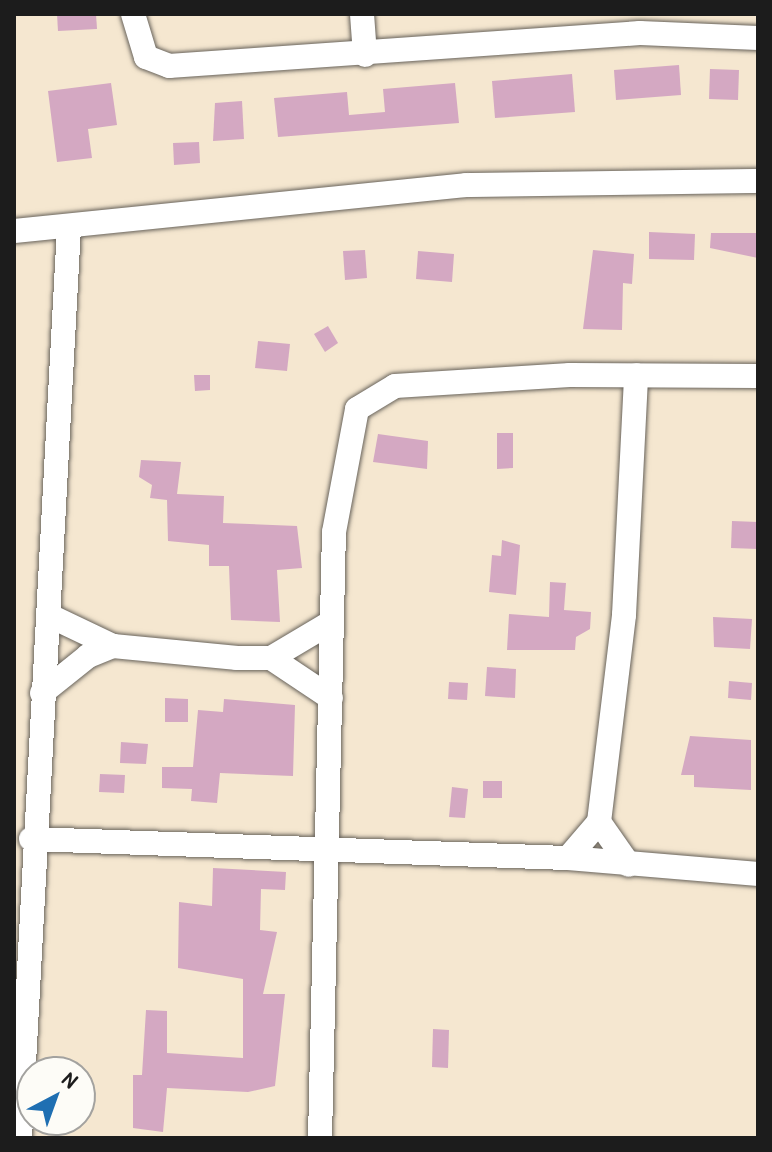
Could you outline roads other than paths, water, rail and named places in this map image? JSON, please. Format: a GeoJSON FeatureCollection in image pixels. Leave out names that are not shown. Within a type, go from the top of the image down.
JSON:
{"type":"FeatureCollection","features":[{"type":"Feature","properties":{"kind":"street"},"geometry":{"type":"LineString","coordinates":[[133,14],[138,46],[156,65],[365,55],[578,25],[717,31],[758,38]]}},
{"type":"Feature","properties":{"kind":"street"},"geometry":{"type":"LineString","coordinates":[[362,14],[365,55]]}},
{"type":"Feature","properties":{"kind":"street"},"geometry":{"type":"LineString","coordinates":[[14,231],[466,185],[758,181]]}},
{"type":"Feature","properties":{"kind":"street"},"geometry":{"type":"LineString","coordinates":[[20,1138],[19,996],[48,615],[69,227]]}},
{"type":"Feature","properties":{"kind":"street"},"geometry":{"type":"LineString","coordinates":[[568,858],[599,822],[624,615],[636,375]]}},
{"type":"Feature","properties":{"kind":"street"},"geometry":{"type":"LineString","coordinates":[[320,1138],[334,532],[357,409],[395,386],[636,375],[758,376]]}},
{"type":"Feature","properties":{"kind":"street"},"geometry":{"type":"LineString","coordinates":[[48,615],[113,646],[271,658],[331,698]]}},
{"type":"Feature","properties":{"kind":"street"},"geometry":{"type":"LineString","coordinates":[[271,658],[330,623]]}},
{"type":"Feature","properties":{"kind":"street"},"geometry":{"type":"LineString","coordinates":[[42,693],[88,656],[113,646]]}},
{"type":"Feature","properties":{"kind":"street"},"geometry":{"type":"LineString","coordinates":[[599,822],[629,865]]}},
{"type":"Feature","properties":{"kind":"street"},"geometry":{"type":"LineString","coordinates":[[31,839],[568,858],[758,874]]}}]}
